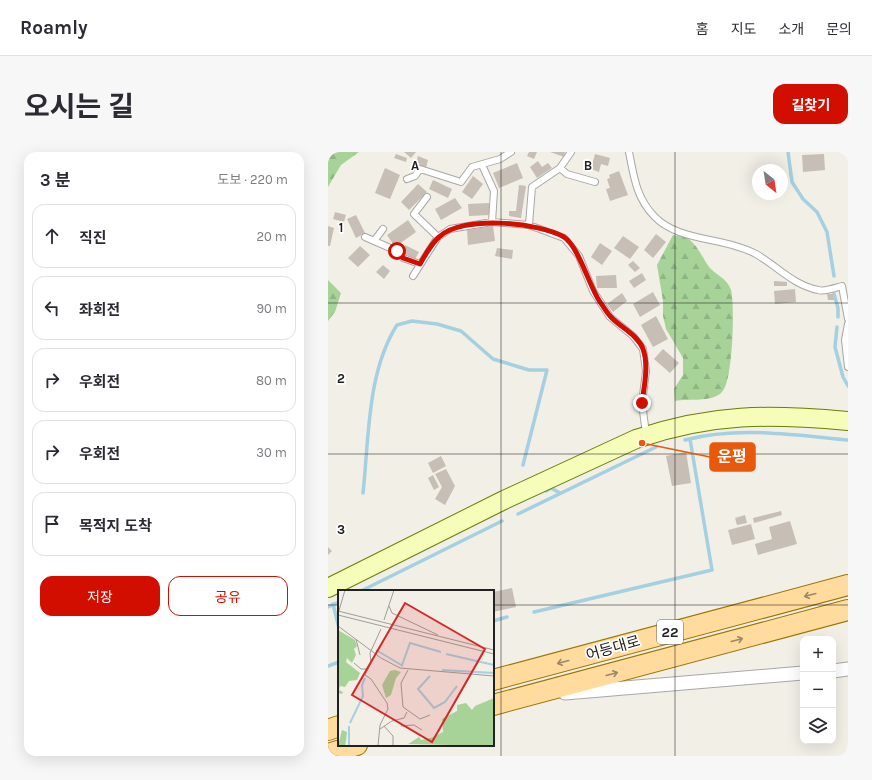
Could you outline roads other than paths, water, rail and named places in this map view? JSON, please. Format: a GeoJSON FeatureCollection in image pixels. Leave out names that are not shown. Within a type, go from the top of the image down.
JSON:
{"type":"FeatureCollection","features":[{"type":"Feature","properties":{"kind":"main road"},"geometry":{"type":"LineString","coordinates":[[328,588],[504,500],[646,436],[691,423],[730,417],[767,415],[848,421]]}},
{"type":"Feature","properties":{"kind":"main road","name":"어등대로"},"geometry":{"type":"LineString","coordinates":[[494,680],[848,585]]}},
{"type":"Feature","properties":{"kind":"main road","name":"어등대로"},"geometry":{"type":"LineString","coordinates":[[494,705],[848,610]]}},
{"type":"Feature","properties":{"kind":"main road"},"geometry":{"type":"LineString","coordinates":[[328,730],[338,726]]}},
{"type":"Feature","properties":{"kind":"main road"},"geometry":{"type":"LineString","coordinates":[[328,754],[354,746]]}},
{"type":"Feature","properties":{"kind":"street"},"geometry":{"type":"LineString","coordinates":[[836,670],[848,669]]}},
{"type":"Feature","properties":{"kind":"street"},"geometry":{"type":"LineString","coordinates":[[522,697],[800,673]]}},
{"type":"Feature","properties":{"kind":"lane"},"geometry":{"type":"LineString","coordinates":[[407,179],[415,176],[420,169],[462,182],[472,167],[500,159],[511,152]]}},
{"type":"Feature","properties":{"kind":"lane"},"geometry":{"type":"LineString","coordinates":[[529,225],[532,187],[560,168],[572,152]]}},
{"type":"Feature","properties":{"kind":"lane"},"geometry":{"type":"LineString","coordinates":[[629,152],[636,187],[654,216],[678,232],[715,239],[755,253],[803,285],[820,291],[842,286],[848,319]]}},
{"type":"Feature","properties":{"kind":"lane"},"geometry":{"type":"LineString","coordinates":[[482,165],[494,191],[492,222]]}},
{"type":"Feature","properties":{"kind":"lane"},"geometry":{"type":"LineString","coordinates":[[560,168],[567,174],[595,182]]}},
{"type":"Feature","properties":{"kind":"lane"},"geometry":{"type":"LineString","coordinates":[[427,197],[414,214],[438,237]]}},
{"type":"Feature","properties":{"kind":"lane"},"geometry":{"type":"LineString","coordinates":[[413,276],[438,237],[450,229],[492,222],[529,225],[564,238],[579,256],[592,291],[610,317],[632,336],[643,349],[646,371],[642,403],[646,436]]}},
{"type":"Feature","properties":{"kind":"lane"},"geometry":{"type":"LineString","coordinates":[[374,241],[383,229]]}},
{"type":"Feature","properties":{"kind":"lane"},"geometry":{"type":"LineString","coordinates":[[365,237],[397,251],[403,258],[420,264]]}},
{"type":"Feature","properties":{"kind":"lane"},"geometry":{"type":"LineString","coordinates":[[848,324],[845,340],[848,367]]}},
{"type":"Feature","properties":{"kind":"waterway"},"geometry":{"type":"LineString","coordinates":[[788,152],[792,182],[803,199],[817,212],[827,232],[834,276]]}},
{"type":"Feature","properties":{"kind":"waterway"},"geometry":{"type":"LineString","coordinates":[[834,294],[838,308],[838,317]]}},
{"type":"Feature","properties":{"kind":"waterway"},"geometry":{"type":"LineString","coordinates":[[363,493],[368,428],[380,363],[387,343],[397,325],[412,321],[437,324],[461,331],[493,359],[529,370],[547,370],[523,465]]}},
{"type":"Feature","properties":{"kind":"waterway"},"geometry":{"type":"LineString","coordinates":[[837,327],[835,347],[843,377],[848,386]]}},
{"type":"Feature","properties":{"kind":"waterway"},"geometry":{"type":"LineString","coordinates":[[685,440],[725,433],[787,434],[848,440]]}},
{"type":"Feature","properties":{"kind":"waterway"},"geometry":{"type":"LineString","coordinates":[[534,612],[712,570],[690,439]]}},
{"type":"Feature","properties":{"kind":"waterway"},"geometry":{"type":"LineString","coordinates":[[518,514],[656,447]]}},
{"type":"Feature","properties":{"kind":"waterway"},"geometry":{"type":"LineString","coordinates":[[544,488],[546,491],[551,488],[560,493]]}},
{"type":"Feature","properties":{"kind":"waterway"},"geometry":{"type":"LineString","coordinates":[[363,590],[502,521]]}},
{"type":"Feature","properties":{"kind":"waterway"},"geometry":{"type":"LineString","coordinates":[[328,607],[338,602]]}},
{"type":"Feature","properties":{"kind":"waterway"},"geometry":{"type":"LineString","coordinates":[[333,604],[338,624]]}},
{"type":"Feature","properties":{"kind":"waterway"},"geometry":{"type":"LineString","coordinates":[[494,621],[507,617]]}},
{"type":"Feature","properties":{"kind":"waterway"},"geometry":{"type":"LineString","coordinates":[[328,666],[338,662]]}},
{"type":"Feature","properties":{"kind":"place","name":"운평"},"geometry":{"type":"Point","coordinates":[642,443]}}]}
